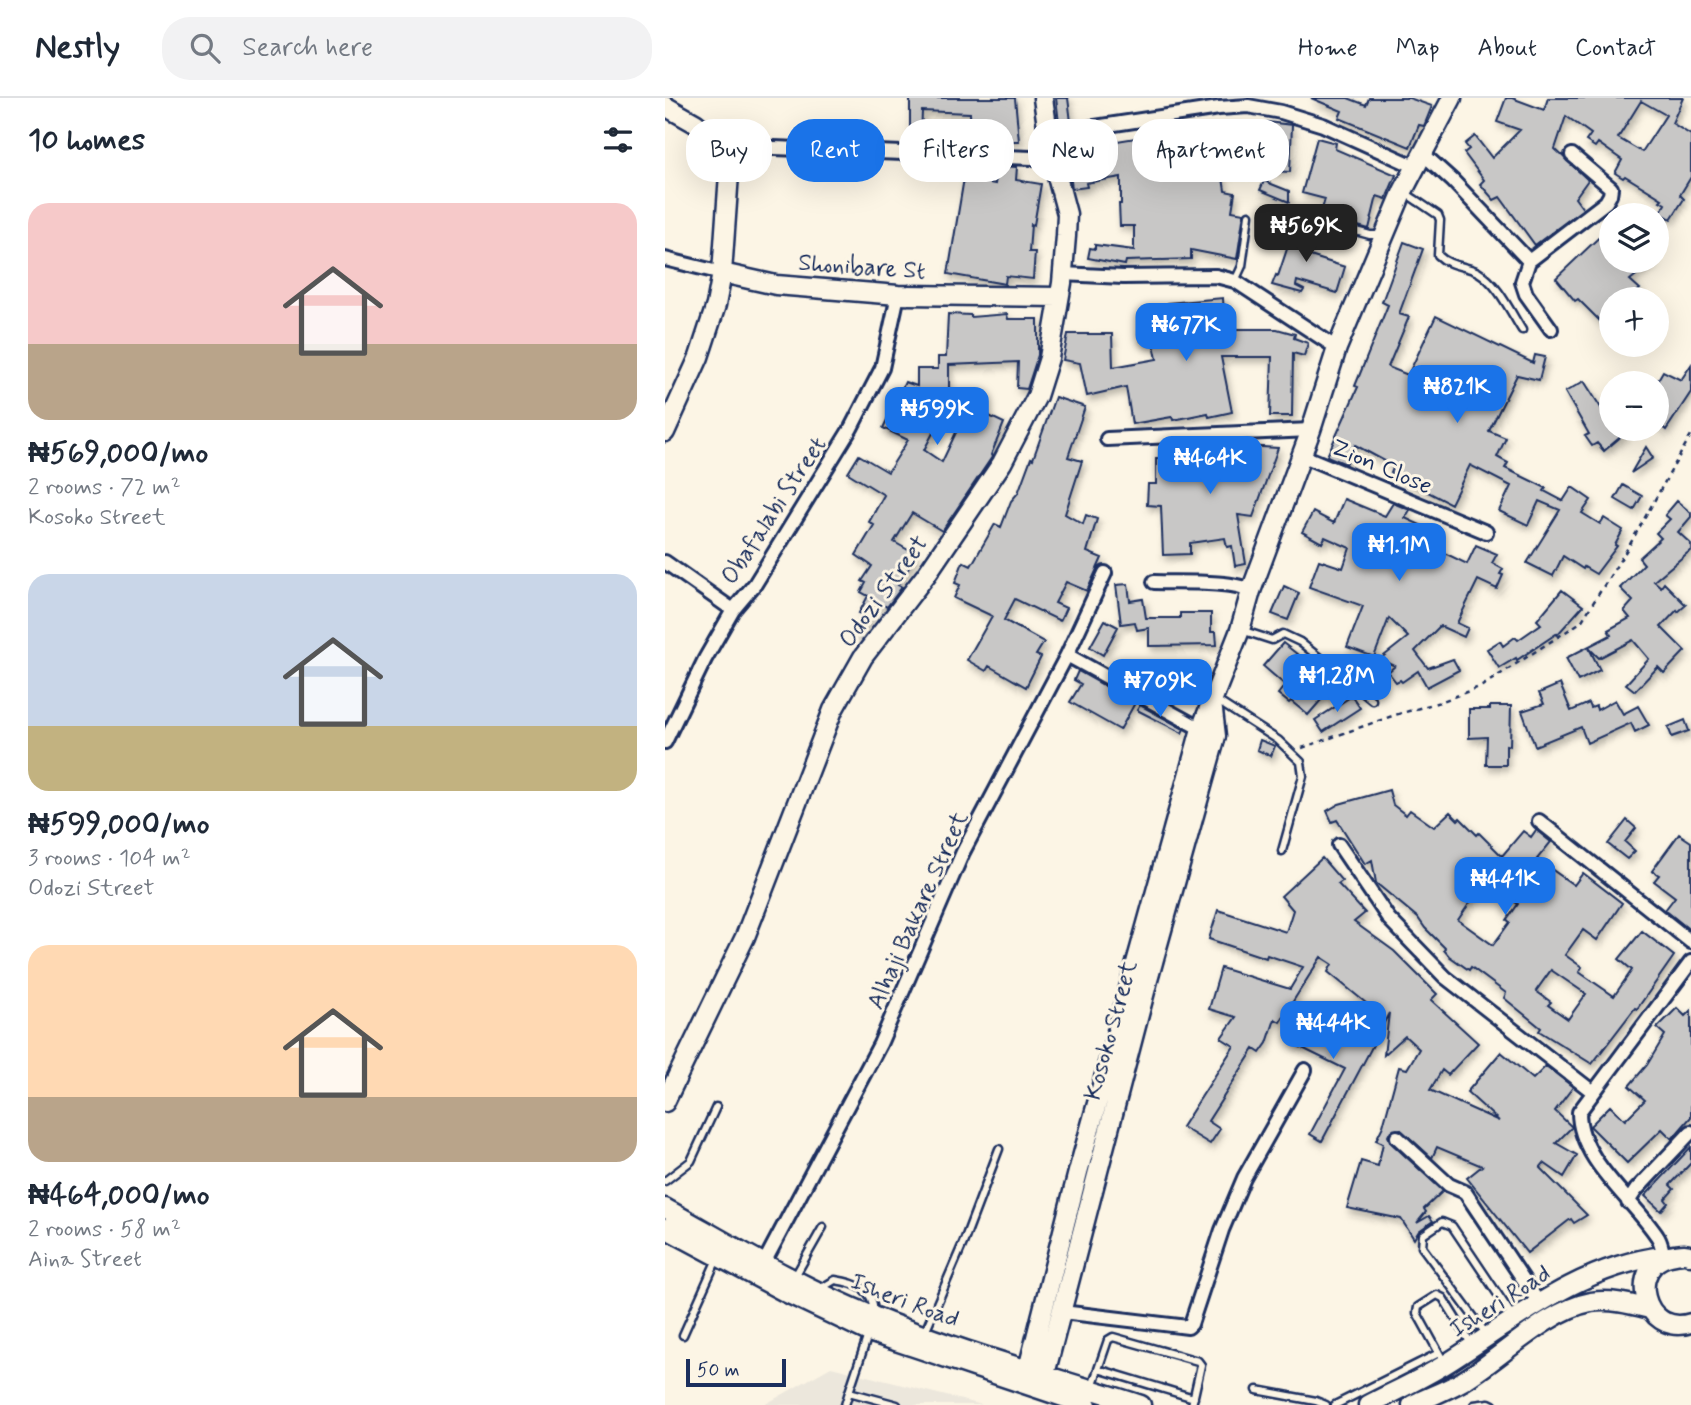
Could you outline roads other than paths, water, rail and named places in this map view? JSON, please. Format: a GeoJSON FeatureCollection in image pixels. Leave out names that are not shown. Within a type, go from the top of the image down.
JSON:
{"type":"FeatureCollection","features":[{"type":"Feature","properties":{"kind":"main road","name":"Odozi Street"},"geometry":{"type":"LineString","coordinates":[[1043,98],[1046,119]]}},
{"type":"Feature","properties":{"kind":"main road","name":"Kosoko Street"},"geometry":{"type":"LineString","coordinates":[[1036,1372],[1078,1172],[1201,729],[1240,630],[1251,591],[1311,430],[1338,348],[1402,191],[1452,98]]}},
{"type":"Feature","properties":{"kind":"main road"},"geometry":{"type":"LineString","coordinates":[[665,106],[688,119]]}},
{"type":"Feature","properties":{"kind":"main road"},"geometry":{"type":"LineString","coordinates":[[665,432],[699,357],[716,305],[722,273],[728,182]]}},
{"type":"Feature","properties":{"kind":"main road","name":"Odozi Street"},"geometry":{"type":"LineString","coordinates":[[665,1102],[745,937],[833,710],[863,657],[926,575],[1002,463],[1037,396],[1049,358],[1063,274],[1067,214],[1058,182]]}},
{"type":"Feature","properties":{"kind":"main road","name":"Shonibare St"},"geometry":{"type":"LineString","coordinates":[[722,273],[776,285],[898,295],[1059,297]]}},
{"type":"Feature","properties":{"kind":"main road","name":"Kosoko Street"},"geometry":{"type":"LineString","coordinates":[[1036,1372],[1062,1312],[1216,736],[1212,698]]}},
{"type":"Feature","properties":{"kind":"main road"},"geometry":{"type":"LineString","coordinates":[[1078,1172],[1096,1177]]}},
{"type":"Feature","properties":{"kind":"main road","name":"Isheri Road"},"geometry":{"type":"LineString","coordinates":[[665,1208],[871,1324],[923,1336],[1036,1372],[1089,1397]]}},
{"type":"Feature","properties":{"kind":"main road","name":"Isheri Road"},"geometry":{"type":"LineString","coordinates":[[665,1228],[785,1292],[871,1324],[1089,1397],[1141,1405]]}},
{"type":"Feature","properties":{"kind":"main road","name":"Isheri Road"},"geometry":{"type":"LineString","coordinates":[[1369,1405],[1442,1358],[1480,1341],[1539,1303],[1593,1274],[1641,1259],[1686,1254],[1691,1256]]}},
{"type":"Feature","properties":{"kind":"main road"},"geometry":{"type":"LineString","coordinates":[[1650,1309],[1644,1295],[1645,1279],[1652,1266],[1664,1256]]}},
{"type":"Feature","properties":{"kind":"main road","name":"Isheri Road"},"geometry":{"type":"LineString","coordinates":[[1412,1405],[1462,1381],[1563,1313],[1590,1303],[1619,1301],[1650,1309],[1660,1319],[1691,1338]]}},
{"type":"Feature","properties":{"kind":"main road"},"geometry":{"type":"LineString","coordinates":[[1672,1324],[1691,1323]]}},
{"type":"Feature","properties":{"kind":"street"},"geometry":{"type":"LineString","coordinates":[[1118,123],[1248,106],[1281,112],[1323,125],[1418,160],[1453,181],[1529,261]]}},
{"type":"Feature","properties":{"kind":"street"},"geometry":{"type":"LineString","coordinates":[[772,148],[1028,158]]}},
{"type":"Feature","properties":{"kind":"street"},"geometry":{"type":"LineString","coordinates":[[1551,329],[1522,282],[1529,261],[1606,202],[1611,188],[1572,155]]}},
{"type":"Feature","properties":{"kind":"street","name":"Shonibare St"},"geometry":{"type":"LineString","coordinates":[[665,259],[722,273]]}},
{"type":"Feature","properties":{"kind":"street"},"geometry":{"type":"LineString","coordinates":[[1063,274],[1123,277],[1216,276],[1235,281],[1338,348]]}},
{"type":"Feature","properties":{"kind":"street","name":"Obafalabi Street"},"geometry":{"type":"LineString","coordinates":[[665,742],[705,659],[733,610],[755,584],[851,428],[870,392],[882,368],[898,295]]}},
{"type":"Feature","properties":{"kind":"street"},"geometry":{"type":"LineString","coordinates":[[1107,439],[1311,430]]}},
{"type":"Feature","properties":{"kind":"street","name":"Zion Close"},"geometry":{"type":"LineString","coordinates":[[1301,455],[1486,532]]}},
{"type":"Feature","properties":{"kind":"street"},"geometry":{"type":"LineString","coordinates":[[665,562],[733,610]]}},
{"type":"Feature","properties":{"kind":"street","name":"Alhaji Bakare Street"},"geometry":{"type":"LineString","coordinates":[[764,1263],[880,1044],[963,852],[1067,655],[1105,573]]}},
{"type":"Feature","properties":{"kind":"street"},"geometry":{"type":"LineString","coordinates":[[1154,582],[1229,585],[1251,591]]}},
{"type":"Feature","properties":{"kind":"street"},"geometry":{"type":"LineString","coordinates":[[1067,655],[1201,729]]}},
{"type":"Feature","properties":{"kind":"street"},"geometry":{"type":"LineString","coordinates":[[1539,821],[1691,942]]}},
{"type":"Feature","properties":{"kind":"street"},"geometry":{"type":"LineString","coordinates":[[1339,845],[1389,919],[1445,977],[1593,1092]]}},
{"type":"Feature","properties":{"kind":"street"},"geometry":{"type":"LineString","coordinates":[[1664,1256],[1658,1237],[1587,1147],[1579,1125],[1579,1112],[1691,962]]}},
{"type":"Feature","properties":{"kind":"street"},"geometry":{"type":"LineString","coordinates":[[1062,1312],[1188,1327],[1221,1230],[1244,1178],[1305,1070]]}},
{"type":"Feature","properties":{"kind":"street"},"geometry":{"type":"LineString","coordinates":[[1628,1202],[1691,1132]]}},
{"type":"Feature","properties":{"kind":"street"},"geometry":{"type":"LineString","coordinates":[[1397,1137],[1443,1180],[1465,1192],[1539,1303]]}},
{"type":"Feature","properties":{"kind":"lane"},"geometry":{"type":"LineString","coordinates":[[1402,191],[1438,215],[1438,255],[1453,266],[1474,270],[1490,280],[1522,330]]}},
{"type":"Feature","properties":{"kind":"lane"},"geometry":{"type":"LineString","coordinates":[[1235,281],[1242,266],[1249,215]]}},
{"type":"Feature","properties":{"kind":"lane"},"geometry":{"type":"LineString","coordinates":[[1323,222],[1370,235],[1384,236]]}},
{"type":"Feature","properties":{"kind":"lane"},"geometry":{"type":"LineString","coordinates":[[1240,630],[1272,640],[1283,634],[1300,642],[1372,700]]}},
{"type":"Feature","properties":{"kind":"lane"},"geometry":{"type":"LineString","coordinates":[[1212,698],[1278,740],[1301,762],[1303,776],[1282,851]]}},
{"type":"Feature","properties":{"kind":"lane"},"geometry":{"type":"LineString","coordinates":[[665,1181],[691,1161],[716,1107]]}},
{"type":"Feature","properties":{"kind":"lane"},"geometry":{"type":"LineString","coordinates":[[923,1336],[964,1241],[999,1149]]}},
{"type":"Feature","properties":{"kind":"lane"},"geometry":{"type":"LineString","coordinates":[[1480,1341],[1422,1247],[1423,1235],[1442,1222],[1452,1226],[1514,1319]]}},
{"type":"Feature","properties":{"kind":"lane"},"geometry":{"type":"LineString","coordinates":[[793,1279],[823,1227]]}},
{"type":"Feature","properties":{"kind":"lane"},"geometry":{"type":"LineString","coordinates":[[683,1335],[718,1257]]}},
{"type":"Feature","properties":{"kind":"lane"},"geometry":{"type":"LineString","coordinates":[[1335,1405],[1442,1358],[1417,1312],[1418,1307],[1427,1299],[1437,1295],[1443,1298],[1480,1341]]}},
{"type":"Feature","properties":{"kind":"lane"},"geometry":{"type":"LineString","coordinates":[[845,1405],[871,1324]]}},
{"type":"Feature","properties":{"kind":"lane"},"geometry":{"type":"LineString","coordinates":[[1089,1397],[1098,1368],[1108,1340],[1113,1337],[1198,1361],[1201,1365],[1193,1401],[1098,1368]]}},
{"type":"Feature","properties":{"kind":"lane"},"geometry":{"type":"LineString","coordinates":[[1257,1390],[1326,1405]]}},
{"type":"Feature","properties":{"kind":"lane"},"geometry":{"type":"LineString","coordinates":[[849,1392],[897,1405]]}},
{"type":"Feature","properties":{"kind":"lane"},"geometry":{"type":"LineString","coordinates":[[1473,1405],[1493,1405]]}}]}
